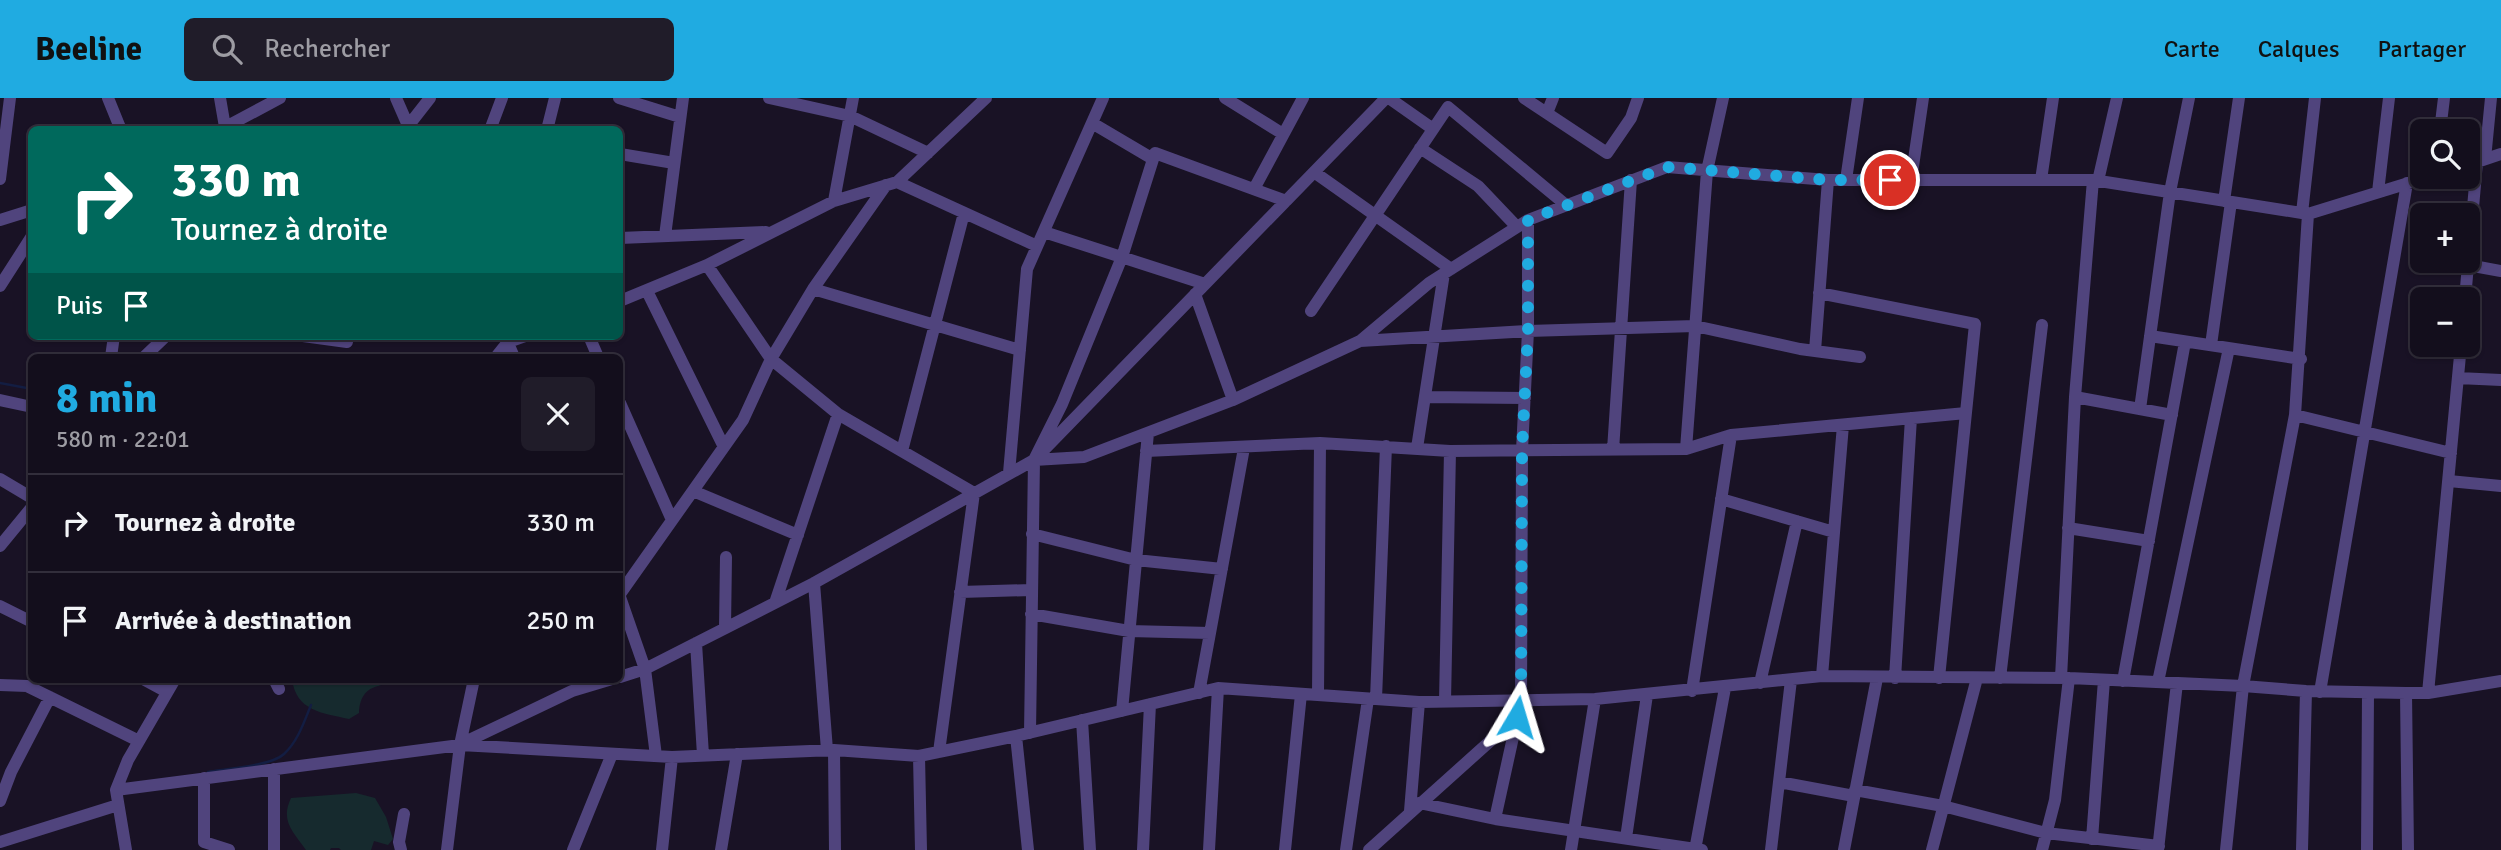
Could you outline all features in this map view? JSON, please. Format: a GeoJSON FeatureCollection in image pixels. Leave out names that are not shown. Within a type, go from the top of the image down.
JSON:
{"type":"FeatureCollection","features":[{"type":"Feature","properties":{"kind":"street"},"geometry":{"type":"LineString","coordinates":[[0,179],[10,98]]}},
{"type":"Feature","properties":{"kind":"street"},"geometry":{"type":"LineString","coordinates":[[108,98],[119,126]]}},
{"type":"Feature","properties":{"kind":"street"},"geometry":{"type":"LineString","coordinates":[[220,98],[223,126]]}},
{"type":"Feature","properties":{"kind":"street"},"geometry":{"type":"LineString","coordinates":[[226,126],[263,102],[280,98]]}},
{"type":"Feature","properties":{"kind":"street"},"geometry":{"type":"LineString","coordinates":[[396,98],[407,126]]}},
{"type":"Feature","properties":{"kind":"street"},"geometry":{"type":"LineString","coordinates":[[409,126],[430,98]]}},
{"type":"Feature","properties":{"kind":"street"},"geometry":{"type":"LineString","coordinates":[[492,126],[502,98]]}},
{"type":"Feature","properties":{"kind":"street"},"geometry":{"type":"LineString","coordinates":[[548,126],[555,98]]}},
{"type":"Feature","properties":{"kind":"street"},"geometry":{"type":"LineString","coordinates":[[619,98],[680,117]]}},
{"type":"Feature","properties":{"kind":"street"},"geometry":{"type":"LineString","coordinates":[[665,236],[683,98]]}},
{"type":"Feature","properties":{"kind":"street"},"geometry":{"type":"LineString","coordinates":[[769,98],[850,116],[928,153]]}},
{"type":"Feature","properties":{"kind":"street"},"geometry":{"type":"LineString","coordinates":[[834,201],[853,98]]}},
{"type":"Feature","properties":{"kind":"street"},"geometry":{"type":"LineString","coordinates":[[623,592],[743,420],[771,359],[813,289],[891,184],[986,98]]}},
{"type":"Feature","properties":{"kind":"street"},"geometry":{"type":"LineString","coordinates":[[1009,473],[1027,269],[1103,98]]}},
{"type":"Feature","properties":{"kind":"street"},"geometry":{"type":"LineString","coordinates":[[1225,98],[1283,134]]}},
{"type":"Feature","properties":{"kind":"street"},"geometry":{"type":"LineString","coordinates":[[1254,189],[1303,98]]}},
{"type":"Feature","properties":{"kind":"street"},"geometry":{"type":"LineString","coordinates":[[623,676],[645,669],[814,583],[1034,460],[1387,98],[1433,129]]}},
{"type":"Feature","properties":{"kind":"street"},"geometry":{"type":"LineString","coordinates":[[1524,98],[1607,153],[1631,118],[1639,98]]}},
{"type":"Feature","properties":{"kind":"street"},"geometry":{"type":"LineString","coordinates":[[1547,113],[1553,98]]}},
{"type":"Feature","properties":{"kind":"street"},"geometry":{"type":"LineString","coordinates":[[1686,449],[1707,171],[1723,98]]}},
{"type":"Feature","properties":{"kind":"street"},"geometry":{"type":"LineString","coordinates":[[1846,180],[1858,98]]}},
{"type":"Feature","properties":{"kind":"street"},"geometry":{"type":"LineString","coordinates":[[1912,180],[1923,98]]}},
{"type":"Feature","properties":{"kind":"street"},"geometry":{"type":"LineString","coordinates":[[2041,180],[2053,98]]}},
{"type":"Feature","properties":{"kind":"street"},"geometry":{"type":"LineString","coordinates":[[2042,850],[2055,800],[2065,678],[2068,528],[2075,397],[2096,181],[2118,98]]}},
{"type":"Feature","properties":{"kind":"street"},"geometry":{"type":"LineString","coordinates":[[2140,409],[2170,192],[2189,98]]}},
{"type":"Feature","properties":{"kind":"street"},"geometry":{"type":"LineString","coordinates":[[2211,345],[2239,98]]}},
{"type":"Feature","properties":{"kind":"street"},"geometry":{"type":"LineString","coordinates":[[2226,850],[2243,686],[2295,415],[2300,358],[2305,213],[2315,98]]}},
{"type":"Feature","properties":{"kind":"street"},"geometry":{"type":"LineString","coordinates":[[2378,192],[2389,98]]}},
{"type":"Feature","properties":{"kind":"street"},"geometry":{"type":"LineString","coordinates":[[2442,119],[2444,98]]}},
{"type":"Feature","properties":{"kind":"street"},"geometry":{"type":"LineString","coordinates":[[2480,145],[2491,98]]}},
{"type":"Feature","properties":{"kind":"street"},"geometry":{"type":"LineString","coordinates":[[1311,311],[1448,107],[1566,205]]}},
{"type":"Feature","properties":{"kind":"street"},"geometry":{"type":"LineString","coordinates":[[1092,123],[1153,159]]}},
{"type":"Feature","properties":{"kind":"street"},"geometry":{"type":"LineString","coordinates":[[1420,148],[1478,186],[1522,223],[1528,331],[1522,450],[1521,701],[1494,819]]}},
{"type":"Feature","properties":{"kind":"street"},"geometry":{"type":"LineString","coordinates":[[1030,733],[1034,460],[1062,404],[1122,257],[1155,153],[1286,201]]}},
{"type":"Feature","properties":{"kind":"street"},"geometry":{"type":"LineString","coordinates":[[623,154],[674,163]]}},
{"type":"Feature","properties":{"kind":"street"},"geometry":{"type":"LineString","coordinates":[[2480,161],[2501,154]]}},
{"type":"Feature","properties":{"kind":"street"},"geometry":{"type":"LineString","coordinates":[[1034,460],[1084,457],[1233,400],[1360,341],[1429,283],[1522,223],[1667,167],[1828,180],[2096,181],[2305,213],[2410,182]]}},
{"type":"Feature","properties":{"kind":"street"},"geometry":{"type":"LineString","coordinates":[[1314,172],[1447,271]]}},
{"type":"Feature","properties":{"kind":"street"},"geometry":{"type":"LineString","coordinates":[[1614,450],[1631,180]]}},
{"type":"Feature","properties":{"kind":"street"},"geometry":{"type":"LineString","coordinates":[[1815,351],[1828,180]]}},
{"type":"Feature","properties":{"kind":"street"},"geometry":{"type":"LineString","coordinates":[[2320,692],[2407,183]]}},
{"type":"Feature","properties":{"kind":"street"},"geometry":{"type":"LineString","coordinates":[[623,300],[707,265],[834,201],[891,184],[1037,246]]}},
{"type":"Feature","properties":{"kind":"street"},"geometry":{"type":"LineString","coordinates":[[0,220],[28,211]]}},
{"type":"Feature","properties":{"kind":"street"},"geometry":{"type":"LineString","coordinates":[[902,451],[964,213]]}},
{"type":"Feature","properties":{"kind":"street"},"geometry":{"type":"LineString","coordinates":[[623,238],[772,232]]}},
{"type":"Feature","properties":{"kind":"street"},"geometry":{"type":"LineString","coordinates":[[1044,232],[1205,284]]}},
{"type":"Feature","properties":{"kind":"street"},"geometry":{"type":"LineString","coordinates":[[0,286],[27,251]]}},
{"type":"Feature","properties":{"kind":"street"},"geometry":{"type":"LineString","coordinates":[[707,265],[771,359],[838,414],[974,492]]}},
{"type":"Feature","properties":{"kind":"street"},"geometry":{"type":"LineString","coordinates":[[2480,267],[2501,271]]}},
{"type":"Feature","properties":{"kind":"street"},"geometry":{"type":"LineString","coordinates":[[1417,448],[1447,271]]}},
{"type":"Feature","properties":{"kind":"street"},"geometry":{"type":"LineString","coordinates":[[813,289],[1020,350]]}},
{"type":"Feature","properties":{"kind":"street"},"geometry":{"type":"LineString","coordinates":[[648,291],[724,447]]}},
{"type":"Feature","properties":{"kind":"street"},"geometry":{"type":"LineString","coordinates":[[1819,293],[1975,324],[1939,678]]}},
{"type":"Feature","properties":{"kind":"street"},"geometry":{"type":"LineString","coordinates":[[1195,294],[1233,400]]}},
{"type":"Feature","properties":{"kind":"street"},"geometry":{"type":"LineString","coordinates":[[2000,678],[2042,325]]}},
{"type":"Feature","properties":{"kind":"street"},"geometry":{"type":"LineString","coordinates":[[1360,341],[1528,331],[1695,326],[1815,351],[1860,357]]}},
{"type":"Feature","properties":{"kind":"street"},"geometry":{"type":"LineString","coordinates":[[2150,337],[2300,358]]}},
{"type":"Feature","properties":{"kind":"street"},"geometry":{"type":"LineString","coordinates":[[147,354],[162,340]]}},
{"type":"Feature","properties":{"kind":"street"},"geometry":{"type":"LineString","coordinates":[[499,354],[513,340]]}},
{"type":"Feature","properties":{"kind":"street"},"geometry":{"type":"LineString","coordinates":[[2123,681],[2185,342]]}},
{"type":"Feature","properties":{"kind":"street"},"geometry":{"type":"LineString","coordinates":[[2158,682],[2229,348]]}},
{"type":"Feature","properties":{"kind":"street"},"geometry":{"type":"LineString","coordinates":[[2428,693],[2460,357]]}},
{"type":"Feature","properties":{"kind":"street"},"geometry":{"type":"LineString","coordinates":[[2458,378],[2501,380]]}},
{"type":"Feature","properties":{"kind":"street"},"geometry":{"type":"LineString","coordinates":[[1425,397],[1525,398]]}},
{"type":"Feature","properties":{"kind":"street"},"geometry":{"type":"LineString","coordinates":[[2075,397],[2172,415]]}},
{"type":"Feature","properties":{"kind":"street"},"geometry":{"type":"LineString","coordinates":[[0,400],[28,406]]}},
{"type":"Feature","properties":{"kind":"street"},"geometry":{"type":"LineString","coordinates":[[623,410],[672,520]]}},
{"type":"Feature","properties":{"kind":"street"},"geometry":{"type":"LineString","coordinates":[[1146,451],[1320,443],[1450,451],[1686,449],[1731,436],[1966,413]]}},
{"type":"Feature","properties":{"kind":"street"},"geometry":{"type":"LineString","coordinates":[[775,603],[838,414]]}},
{"type":"Feature","properties":{"kind":"street"},"geometry":{"type":"LineString","coordinates":[[2295,415],[2451,453]]}},
{"type":"Feature","properties":{"kind":"street"},"geometry":{"type":"LineString","coordinates":[[1895,678],[1911,418]]}},
{"type":"Feature","properties":{"kind":"street"},"geometry":{"type":"LineString","coordinates":[[1822,676],[1843,425]]}},
{"type":"Feature","properties":{"kind":"street"},"geometry":{"type":"LineString","coordinates":[[1122,711],[1148,433]]}},
{"type":"Feature","properties":{"kind":"street"},"geometry":{"type":"LineString","coordinates":[[1692,691],[1731,436]]}},
{"type":"Feature","properties":{"kind":"street"},"geometry":{"type":"LineString","coordinates":[[1318,695],[1320,443]]}},
{"type":"Feature","properties":{"kind":"street"},"geometry":{"type":"LineString","coordinates":[[1346,850],[1372,699],[1386,446]]}},
{"type":"Feature","properties":{"kind":"street"},"geometry":{"type":"LineString","coordinates":[[1199,693],[1244,448]]}},
{"type":"Feature","properties":{"kind":"street"},"geometry":{"type":"LineString","coordinates":[[1445,702],[1450,451]]}},
{"type":"Feature","properties":{"kind":"street"},"geometry":{"type":"LineString","coordinates":[[0,479],[28,496]]}},
{"type":"Feature","properties":{"kind":"street"},"geometry":{"type":"LineString","coordinates":[[2449,481],[2501,486]]}},
{"type":"Feature","properties":{"kind":"street"},"geometry":{"type":"LineString","coordinates":[[693,491],[797,535]]}},
{"type":"Feature","properties":{"kind":"street"},"geometry":{"type":"LineString","coordinates":[[939,752],[974,492]]}},
{"type":"Feature","properties":{"kind":"street"},"geometry":{"type":"LineString","coordinates":[[1721,499],[1834,532]]}},
{"type":"Feature","properties":{"kind":"street"},"geometry":{"type":"LineString","coordinates":[[0,546],[28,512]]}},
{"type":"Feature","properties":{"kind":"street"},"geometry":{"type":"LineString","coordinates":[[1760,683],[1797,521]]}},
{"type":"Feature","properties":{"kind":"street"},"geometry":{"type":"LineString","coordinates":[[2068,528],[2148,541]]}},
{"type":"Feature","properties":{"kind":"street"},"geometry":{"type":"LineString","coordinates":[[1032,534],[1136,560],[1222,569]]}},
{"type":"Feature","properties":{"kind":"street"},"geometry":{"type":"LineString","coordinates":[[725,628],[726,557]]}},
{"type":"Feature","properties":{"kind":"street"},"geometry":{"type":"LineString","coordinates":[[814,583],[830,750],[835,850]]}},
{"type":"Feature","properties":{"kind":"street"},"geometry":{"type":"LineString","coordinates":[[960,592],[1031,590]]}},
{"type":"Feature","properties":{"kind":"street"},"geometry":{"type":"LineString","coordinates":[[623,605],[645,669],[656,756]]}},
{"type":"Feature","properties":{"kind":"street"},"geometry":{"type":"LineString","coordinates":[[0,606],[28,620]]}},
{"type":"Feature","properties":{"kind":"street"},"geometry":{"type":"LineString","coordinates":[[1031,614],[1129,631],[1210,633]]}},
{"type":"Feature","properties":{"kind":"street"},"geometry":{"type":"LineString","coordinates":[[696,643],[703,755]]}},
{"type":"Feature","properties":{"kind":"street"},"geometry":{"type":"LineString","coordinates":[[116,790],[460,745],[672,757],[830,750],[919,756],[1030,733],[1218,688],[1445,702],[1595,699],[1725,688],[1822,676],[2065,678],[2406,694],[2501,681]]}},
{"type":"Feature","properties":{"kind":"street"},"geometry":{"type":"LineString","coordinates":[[1844,850],[1877,677]]}},
{"type":"Feature","properties":{"kind":"street"},"geometry":{"type":"LineString","coordinates":[[1932,850],[1977,678]]}},
{"type":"Feature","properties":{"kind":"street"},"geometry":{"type":"LineString","coordinates":[[1771,850],[1791,680]]}},
{"type":"Feature","properties":{"kind":"street"},"geometry":{"type":"LineString","coordinates":[[2092,839],[2104,680]]}},
{"type":"Feature","properties":{"kind":"street"},"geometry":{"type":"LineString","coordinates":[[150,683],[167,692]]}},
{"type":"Feature","properties":{"kind":"street"},"geometry":{"type":"LineString","coordinates":[[126,850],[116,790],[128,760],[173,683]]}},
{"type":"Feature","properties":{"kind":"street"},"geometry":{"type":"LineString","coordinates":[[447,850],[460,745],[473,683]]}},
{"type":"Feature","properties":{"kind":"street"},"geometry":{"type":"LineString","coordinates":[[1779,782],[1943,806],[2046,833],[2159,848],[2177,683]]}},
{"type":"Feature","properties":{"kind":"street"},"geometry":{"type":"LineString","coordinates":[[0,685],[27,686],[139,741]]}},
{"type":"Feature","properties":{"kind":"street"},"geometry":{"type":"LineString","coordinates":[[460,745],[570,685]]}},
{"type":"Feature","properties":{"kind":"street"},"geometry":{"type":"LineString","coordinates":[[1209,850],[1218,688]]}},
{"type":"Feature","properties":{"kind":"street"},"geometry":{"type":"LineString","coordinates":[[1415,807],[1698,849],[1725,688]]}},
{"type":"Feature","properties":{"kind":"street"},"geometry":{"type":"LineString","coordinates":[[2302,850],[2306,691]]}},
{"type":"Feature","properties":{"kind":"street"},"geometry":{"type":"LineString","coordinates":[[2367,850],[2368,693]]}},
{"type":"Feature","properties":{"kind":"street"},"geometry":{"type":"LineString","coordinates":[[1285,850],[1301,694]]}},
{"type":"Feature","properties":{"kind":"street"},"geometry":{"type":"LineString","coordinates":[[2406,694],[2408,850]]}},
{"type":"Feature","properties":{"kind":"street"},"geometry":{"type":"LineString","coordinates":[[1626,838],[1647,695]]}},
{"type":"Feature","properties":{"kind":"street"},"geometry":{"type":"LineString","coordinates":[[0,801],[11,772],[50,697]]}},
{"type":"Feature","properties":{"kind":"street"},"geometry":{"type":"LineString","coordinates":[[1570,850],[1595,699]]}},
{"type":"Feature","properties":{"kind":"street"},"geometry":{"type":"LineString","coordinates":[[1415,807],[1419,702]]}},
{"type":"Feature","properties":{"kind":"street"},"geometry":{"type":"LineString","coordinates":[[1143,850],[1150,704]]}},
{"type":"Feature","properties":{"kind":"street"},"geometry":{"type":"LineString","coordinates":[[1369,850],[1517,717]]}},
{"type":"Feature","properties":{"kind":"street"},"geometry":{"type":"LineString","coordinates":[[1082,720],[1090,850]]}},
{"type":"Feature","properties":{"kind":"street"},"geometry":{"type":"LineString","coordinates":[[1016,736],[1028,850]]}},
{"type":"Feature","properties":{"kind":"street"},"geometry":{"type":"LineString","coordinates":[[573,850],[612,754]]}},
{"type":"Feature","properties":{"kind":"street"},"geometry":{"type":"LineString","coordinates":[[722,850],[737,754]]}},
{"type":"Feature","properties":{"kind":"street"},"geometry":{"type":"LineString","coordinates":[[919,756],[921,850]]}},
{"type":"Feature","properties":{"kind":"street"},"geometry":{"type":"LineString","coordinates":[[662,850],[672,757]]}},
{"type":"Feature","properties":{"kind":"street"},"geometry":{"type":"LineString","coordinates":[[274,769],[274,850]]}},
{"type":"Feature","properties":{"kind":"street"},"geometry":{"type":"LineString","coordinates":[[204,778],[204,842],[229,850]]}},
{"type":"Feature","properties":{"kind":"street"},"geometry":{"type":"LineString","coordinates":[[0,842],[118,805]]}},
{"type":"Feature","properties":{"kind":"street"},"geometry":{"type":"LineString","coordinates":[[401,850],[399,842],[404,814]]}},
{"type":"Feature","properties":{"kind":"green space"},"geometry":{"type":"Polygon","coordinates":[[[293,683],[398,683],[371,689],[361,702],[359,713],[349,719],[312,709],[294,690],[293,683]]]}},
{"type":"Feature","properties":{"kind":"green space"},"geometry":{"type":"Polygon","coordinates":[[[356,793],[375,798],[386,817],[393,839],[388,845],[374,841],[371,850],[306,850],[287,820],[291,798],[356,793]]]}},
{"type":"Feature","properties":{"kind":"waterway"},"geometry":{"type":"LineString","coordinates":[[0,383],[28,388]]}},
{"type":"Feature","properties":{"kind":"waterway"},"geometry":{"type":"LineString","coordinates":[[208,772],[259,764],[278,758],[293,743],[311,705]]}},
{"type":"Feature","properties":{"kind":"route"},"geometry":{"type":"LineString","coordinates":[[1517,717],[1521,701],[1522,450],[1528,331],[1528,220],[1667,167],[1828,180],[1890,180]]}}]}
